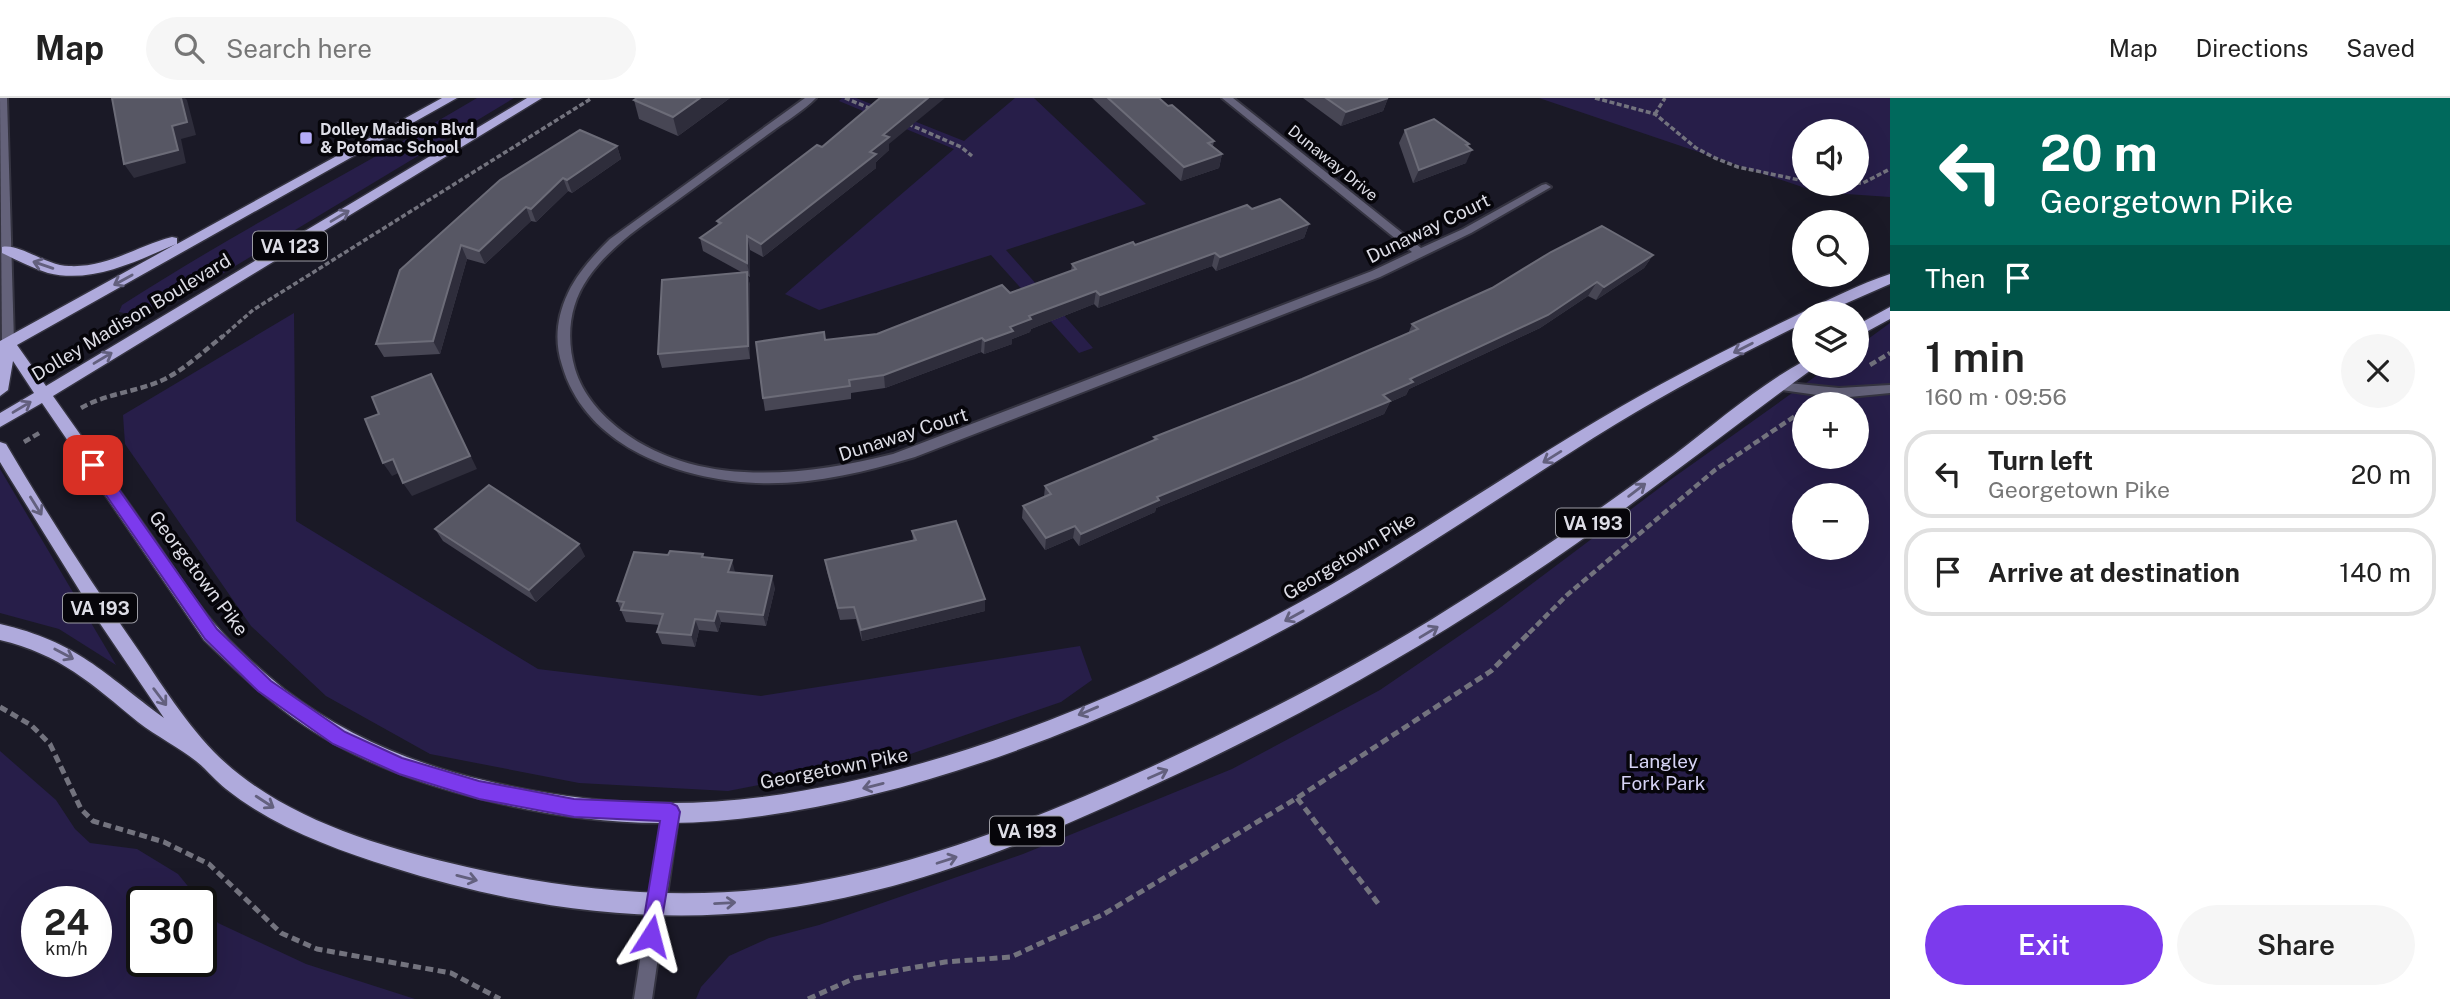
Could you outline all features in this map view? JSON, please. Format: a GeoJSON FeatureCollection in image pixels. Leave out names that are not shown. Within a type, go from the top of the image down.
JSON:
{"type":"FeatureCollection","features":[{"type":"Feature","properties":{"kind":"main road","name":"Dolley Madison Boulevard"},"geometry":{"type":"LineString","coordinates":[[4,345],[452,98]]}},
{"type":"Feature","properties":{"kind":"main road","name":"Dolley Madison Boulevard"},"geometry":{"type":"LineString","coordinates":[[0,421],[536,98]]}},
{"type":"Feature","properties":{"kind":"main road"},"geometry":{"type":"LineString","coordinates":[[7,250],[51,268],[96,268],[127,260],[246,211]]}},
{"type":"Feature","properties":{"kind":"main road"},"geometry":{"type":"LineString","coordinates":[[1837,301],[1890,279]]}},
{"type":"Feature","properties":{"kind":"main road"},"geometry":{"type":"LineString","coordinates":[[1869,325],[1890,312]]}},
{"type":"Feature","properties":{"kind":"main road","name":"Georgetown Pike"},"geometry":{"type":"LineString","coordinates":[[4,345],[45,394],[211,634],[264,686],[314,722],[339,738],[399,766],[479,790],[574,808],[671,812],[768,806],[868,788],[914,776],[1007,745],[1168,677],[1319,601],[1645,401],[1792,323]]}},
{"type":"Feature","properties":{"kind":"main road"},"geometry":{"type":"LineString","coordinates":[[0,390],[4,345]]}},
{"type":"Feature","properties":{"kind":"main road","name":"VA 193"},"geometry":{"type":"LineString","coordinates":[[2,451],[128,652],[209,762],[241,787],[312,828],[401,861],[544,894],[656,903],[757,901],[817,893],[910,872],[1017,835],[1172,767],[1327,690],[1445,623],[1575,535],[1792,376]]}},
{"type":"Feature","properties":{"kind":"main road"},"geometry":{"type":"LineString","coordinates":[[0,632],[47,645],[86,666],[112,685],[136,708],[209,762]]}},
{"type":"Feature","properties":{"kind":"street"},"geometry":{"type":"LineString","coordinates":[[2,98],[7,250],[4,345]]}},
{"type":"Feature","properties":{"kind":"street","name":"Dunaway Court"},"geometry":{"type":"LineString","coordinates":[[811,98],[614,241],[592,264],[576,288],[565,316],[563,342],[567,370],[581,400],[605,426],[636,448],[671,463],[715,474],[760,479],[839,473],[877,464],[915,452],[1376,274],[1467,231],[1546,187]]}},
{"type":"Feature","properties":{"kind":"street","name":"Dunaway Drive"},"geometry":{"type":"LineString","coordinates":[[1227,98],[1420,253]]}},
{"type":"Feature","properties":{"kind":"street"},"geometry":{"type":"LineString","coordinates":[[1778,386],[1839,393],[1890,389]]}},
{"type":"Feature","properties":{"kind":"street"},"geometry":{"type":"LineString","coordinates":[[643,999],[671,812]]}},
{"type":"Feature","properties":{"kind":"path"},"geometry":{"type":"LineString","coordinates":[[2,451],[98,398],[163,380],[192,362],[253,310],[592,98]]}},
{"type":"Feature","properties":{"kind":"path"},"geometry":{"type":"LineString","coordinates":[[845,98],[884,114]]}},
{"type":"Feature","properties":{"kind":"path"},"geometry":{"type":"LineString","coordinates":[[1595,98],[1655,114],[1696,148],[1715,158],[1738,167],[1792,178]]}},
{"type":"Feature","properties":{"kind":"path"},"geometry":{"type":"LineString","coordinates":[[1655,114],[1665,98]]}},
{"type":"Feature","properties":{"kind":"path"},"geometry":{"type":"LineString","coordinates":[[897,120],[961,147],[972,156]]}},
{"type":"Feature","properties":{"kind":"path"},"geometry":{"type":"LineString","coordinates":[[1869,180],[1890,169]]}},
{"type":"Feature","properties":{"kind":"path"},"geometry":{"type":"LineString","coordinates":[[808,999],[855,978],[945,962],[1012,957],[1104,914],[1297,797],[1490,671],[1567,595],[1715,470],[1792,418]]}},
{"type":"Feature","properties":{"kind":"path"},"geometry":{"type":"LineString","coordinates":[[0,707],[31,725],[50,744],[81,809],[93,821],[164,842],[197,856],[289,937],[317,948],[451,974],[499,999]]}},
{"type":"Feature","properties":{"kind":"path"},"geometry":{"type":"LineString","coordinates":[[1297,797],[1380,906]]}},
{"type":"Feature","properties":{"kind":"green space"},"geometry":{"type":"Polygon","coordinates":[[[477,98],[514,98],[222,274],[148,309],[129,314],[119,312],[122,305],[209,251],[477,98]]]}},
{"type":"Feature","properties":{"kind":"green space"},"geometry":{"type":"Polygon","coordinates":[[[842,98],[856,98],[964,141],[1015,98],[1034,98],[1146,204],[1006,250],[1093,348],[1079,353],[991,255],[819,310],[785,294],[954,149],[839,101],[842,98]]]}},
{"type":"Feature","properties":{"kind":"green space"},"geometry":{"type":"Polygon","coordinates":[[[1539,98],[1890,98],[1890,197],[1869,196],[1869,119],[1792,119],[1792,184],[1539,98]]]}},
{"type":"Feature","properties":{"kind":"green space"},"geometry":{"type":"Polygon","coordinates":[[[294,313],[296,521],[538,669],[761,696],[1080,646],[1092,680],[1061,702],[899,758],[728,791],[579,783],[430,754],[326,696],[251,626],[125,444],[123,415],[294,313]]]}},
{"type":"Feature","properties":{"kind":"green space","name":"Langley Fork Park"},"geometry":{"type":"Polygon","coordinates":[[[1890,323],[1890,999],[696,999],[701,987],[729,956],[769,938],[819,925],[1023,854],[1232,769],[1380,690],[1497,610],[1670,480],[1792,393],[1792,469],[1869,469],[1869,392],[1794,392],[1813,378],[1869,378],[1869,338],[1890,323]]]}},
{"type":"Feature","properties":{"kind":"green space"},"geometry":{"type":"Polygon","coordinates":[[[0,469],[116,665],[59,629],[0,613],[0,469]]]}},
{"type":"Feature","properties":{"kind":"green space"},"geometry":{"type":"Polygon","coordinates":[[[0,751],[56,800],[75,829],[90,843],[137,849],[178,874],[188,886],[126,886],[126,977],[217,977],[217,922],[306,964],[415,999],[0,999],[0,751]]]}},
{"type":"Feature","properties":{"kind":"building"},"geometry":{"type":"Polygon","coordinates":[[[112,98],[181,98],[187,122],[172,126],[178,150],[124,164],[112,98]]]}},
{"type":"Feature","properties":{"kind":"building"},"geometry":{"type":"Polygon","coordinates":[[[700,98],[673,117],[634,100],[700,98]]]}},
{"type":"Feature","properties":{"kind":"building"},"geometry":{"type":"Polygon","coordinates":[[[880,98],[928,98],[883,135],[889,137],[870,152],[876,154],[761,244],[747,236],[747,263],[700,238],[721,223],[717,221],[817,145],[822,147],[880,98]]]}},
{"type":"Feature","properties":{"kind":"building"},"geometry":{"type":"Polygon","coordinates":[[[1108,98],[1159,98],[1168,106],[1172,105],[1214,141],[1208,143],[1222,154],[1184,167],[1108,98]]]}},
{"type":"Feature","properties":{"kind":"building"},"geometry":{"type":"Polygon","coordinates":[[[1326,98],[1388,98],[1346,112],[1326,98]]]}},
{"type":"Feature","properties":{"kind":"building"},"geometry":{"type":"Polygon","coordinates":[[[1434,119],[1469,144],[1466,145],[1472,150],[1419,170],[1405,130],[1434,119]]]}},
{"type":"Feature","properties":{"kind":"building"},"geometry":{"type":"Polygon","coordinates":[[[580,130],[617,146],[567,180],[563,178],[531,209],[526,207],[479,251],[461,245],[433,341],[376,344],[400,270],[500,180],[580,130]]]}},
{"type":"Feature","properties":{"kind":"building"},"geometry":{"type":"Polygon","coordinates":[[[1280,199],[1309,224],[1220,257],[1215,253],[1100,295],[1096,291],[1029,316],[1031,319],[1010,327],[1013,331],[985,341],[982,338],[884,375],[849,380],[850,386],[763,398],[756,342],[824,332],[825,340],[877,334],[1002,285],[1010,293],[1076,269],[1072,264],[1133,242],[1135,245],[1247,205],[1252,209],[1280,199]]]}},
{"type":"Feature","properties":{"kind":"building"},"geometry":{"type":"Polygon","coordinates":[[[1602,226],[1653,255],[1604,287],[1597,282],[1548,315],[1410,379],[1413,382],[1383,395],[1390,401],[1157,497],[1159,500],[1081,534],[1075,526],[1046,538],[1023,506],[1051,494],[1045,486],[1157,439],[1154,437],[1302,379],[1418,329],[1412,324],[1492,288],[1551,252],[1602,226]]]}},
{"type":"Feature","properties":{"kind":"building"},"geometry":{"type":"Polygon","coordinates":[[[747,272],[748,346],[658,354],[662,280],[747,272]]]}},
{"type":"Feature","properties":{"kind":"building"},"geometry":{"type":"Polygon","coordinates":[[[431,374],[470,456],[403,483],[393,459],[383,463],[365,419],[379,414],[372,397],[431,374]]]}},
{"type":"Feature","properties":{"kind":"building"},"geometry":{"type":"Polygon","coordinates":[[[489,485],[579,544],[529,590],[435,529],[489,485]]]}},
{"type":"Feature","properties":{"kind":"building"},"geometry":{"type":"Polygon","coordinates":[[[956,521],[985,599],[861,630],[854,607],[838,608],[825,560],[916,540],[912,531],[956,521]]]}},
{"type":"Feature","properties":{"kind":"building"},"geometry":{"type":"Polygon","coordinates":[[[670,551],[732,560],[728,572],[772,576],[763,615],[717,611],[714,621],[695,619],[691,635],[657,632],[663,614],[621,610],[624,602],[617,601],[634,552],[668,555],[670,551]]]}},
{"type":"Feature","properties":{"kind":"place","name":"Dolley Madison Blvd & Potomac School"},"geometry":{"type":"Point","coordinates":[306,138]}},
{"type":"Feature","properties":{"kind":"route"},"geometry":{"type":"LineString","coordinates":[[93,465],[211,634],[264,686],[292,708],[339,738],[399,766],[479,790],[574,808],[671,812],[651,936]]}}]}
